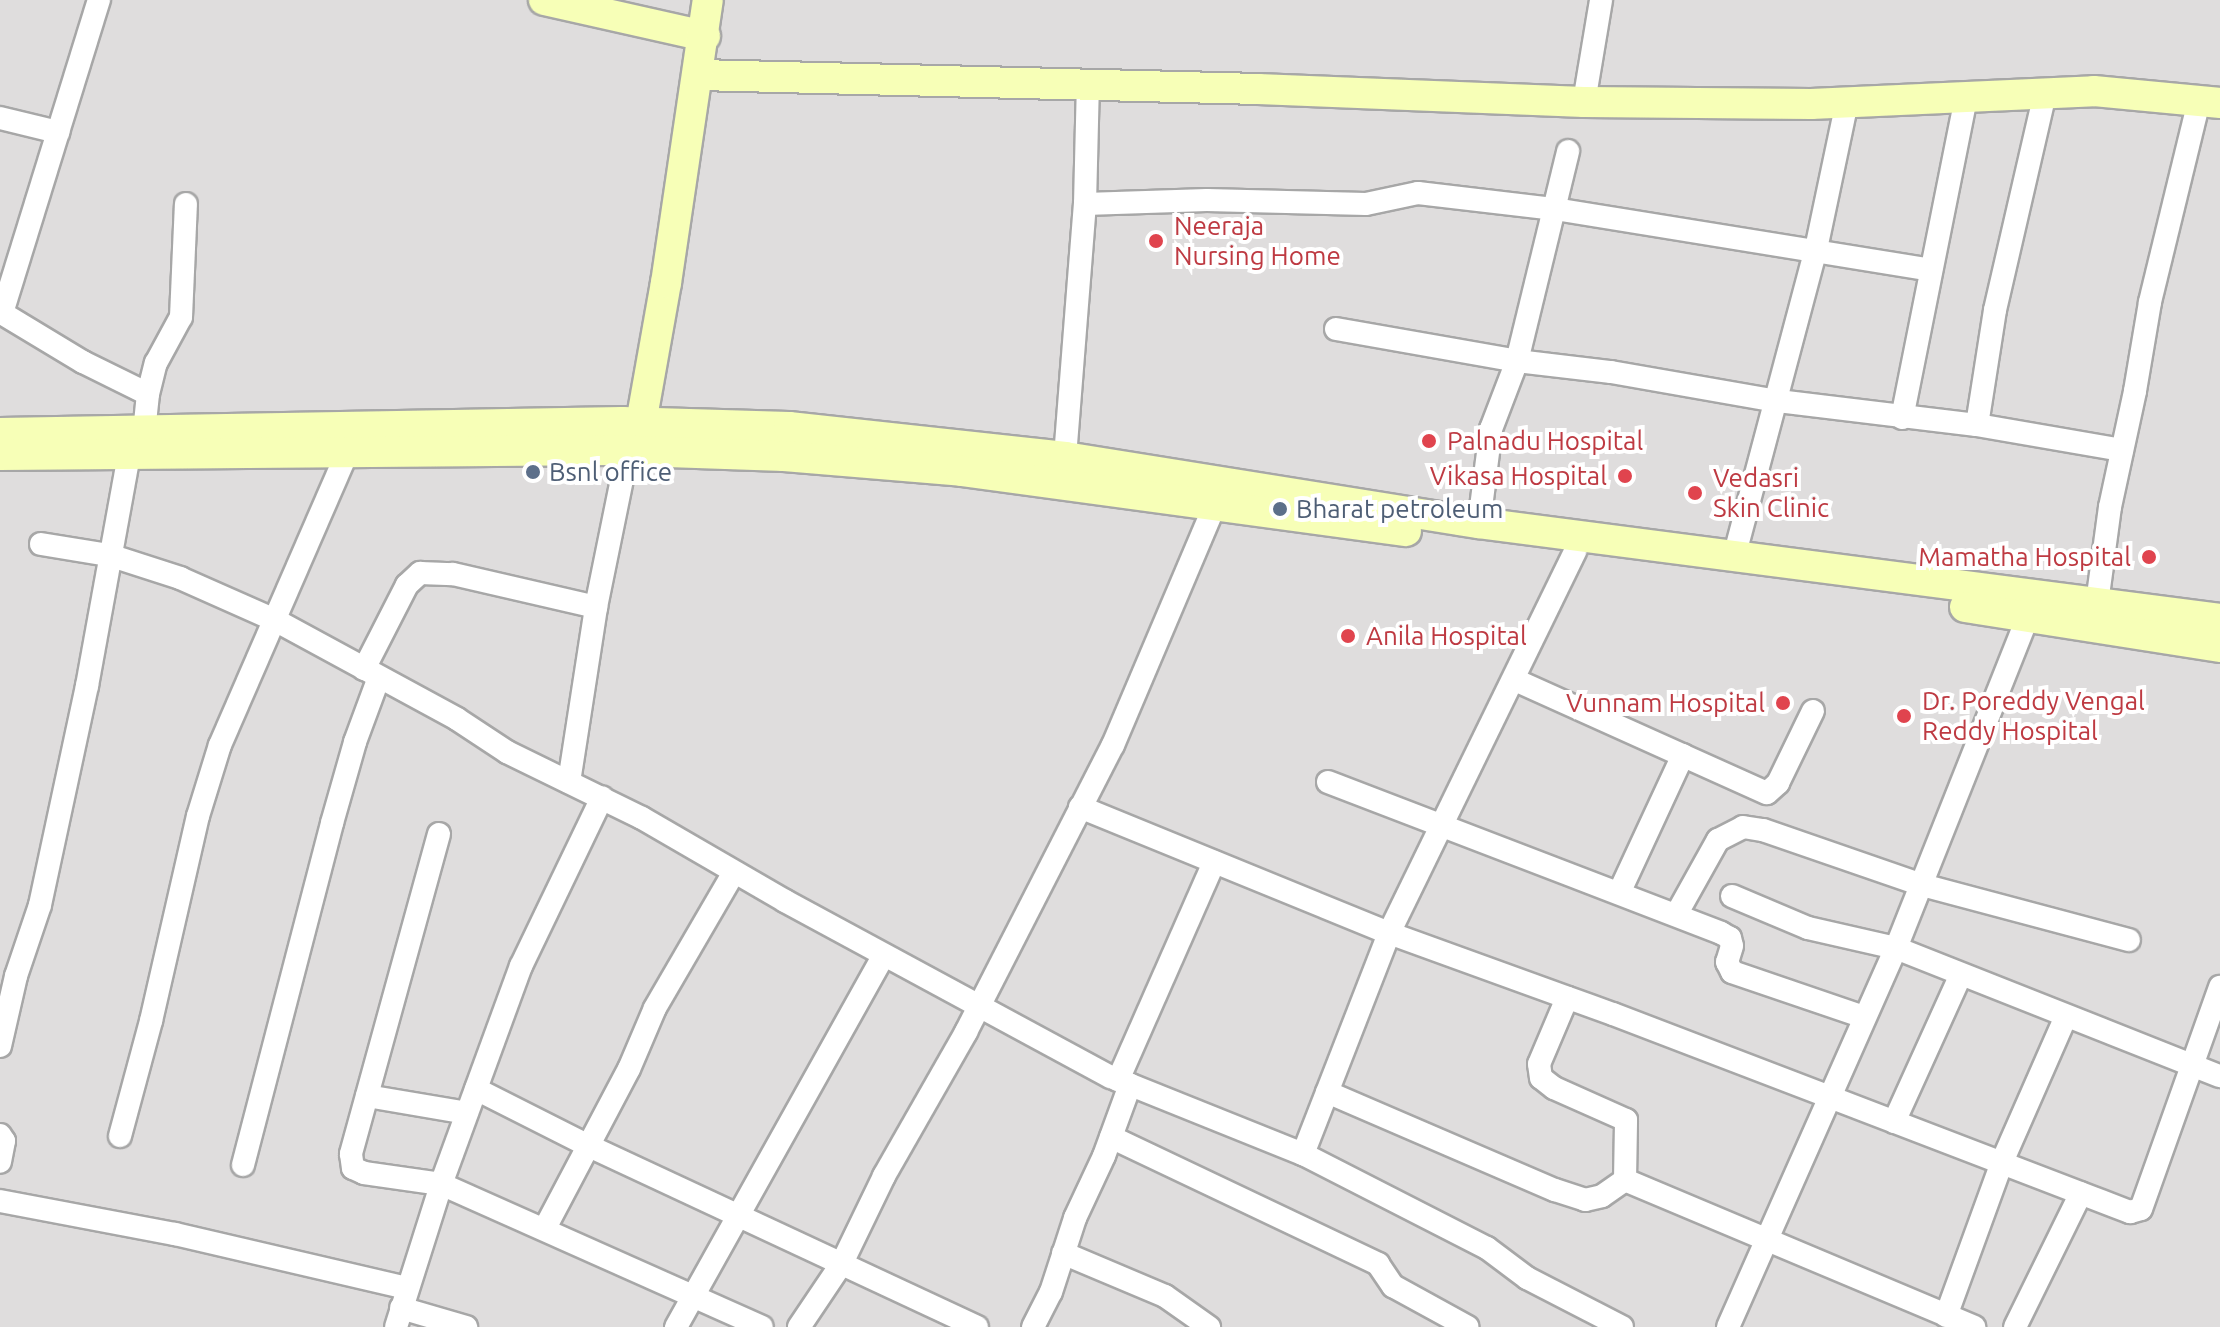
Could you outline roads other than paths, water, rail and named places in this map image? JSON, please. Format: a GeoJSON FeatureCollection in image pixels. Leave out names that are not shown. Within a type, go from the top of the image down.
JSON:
{"type":"FeatureCollection","features":[{"type":"Feature","properties":{"kind":"main road"},"geometry":{"type":"LineString","coordinates":[[544,0],[705,36]]}},
{"type":"Feature","properties":{"kind":"main road"},"geometry":{"type":"LineString","coordinates":[[641,423],[699,75],[708,0]]}},
{"type":"Feature","properties":{"kind":"main road"},"geometry":{"type":"LineString","coordinates":[[699,75],[1088,84],[1584,102],[1847,102],[2094,91],[2210,102]]}},
{"type":"Feature","properties":{"kind":"main road"},"geometry":{"type":"LineString","coordinates":[[0,455],[136,443],[641,423],[789,427],[1065,457],[1479,523],[2220,619]]}},
{"type":"Feature","properties":{"kind":"main road"},"geometry":{"type":"LineString","coordinates":[[0,433],[136,443],[348,450],[619,450],[784,456],[961,471],[1575,551],[2220,647]]}},
{"type":"Feature","properties":{"kind":"street"},"geometry":{"type":"LineString","coordinates":[[99,0],[1,313],[83,362],[148,394]]}},
{"type":"Feature","properties":{"kind":"street"},"geometry":{"type":"LineString","coordinates":[[1584,102],[1601,0]]}},
{"type":"Feature","properties":{"kind":"street"},"geometry":{"type":"LineString","coordinates":[[1065,457],[1085,204],[1088,84]]}},
{"type":"Feature","properties":{"kind":"street"},"geometry":{"type":"LineString","coordinates":[[1977,425],[1995,310],[2045,93]]}},
{"type":"Feature","properties":{"kind":"street"},"geometry":{"type":"LineString","coordinates":[[1902,418],[1966,97]]}},
{"type":"Feature","properties":{"kind":"street"},"geometry":{"type":"LineString","coordinates":[[1734,557],[1816,249],[1847,102]]}},
{"type":"Feature","properties":{"kind":"street"},"geometry":{"type":"LineString","coordinates":[[2097,603],[2150,302],[2210,102]]}},
{"type":"Feature","properties":{"kind":"street"},"geometry":{"type":"LineString","coordinates":[[0,118],[58,132]]}},
{"type":"Feature","properties":{"kind":"street"},"geometry":{"type":"LineString","coordinates":[[1479,523],[1491,429],[1517,361],[1568,151]]}},
{"type":"Feature","properties":{"kind":"street"},"geometry":{"type":"LineString","coordinates":[[1085,204],[1207,200],[1366,204],[1418,193],[1555,209],[1931,270]]}},
{"type":"Feature","properties":{"kind":"street"},"geometry":{"type":"LineString","coordinates":[[0,1046],[16,976],[40,905],[87,686],[109,555],[148,394],[156,363],[181,317],[186,204]]}},
{"type":"Feature","properties":{"kind":"street"},"geometry":{"type":"LineString","coordinates":[[1336,329],[1517,361],[1611,372],[1778,401],[1977,425],[2122,450]]}},
{"type":"Feature","properties":{"kind":"street"},"geometry":{"type":"LineString","coordinates":[[120,1136],[220,745],[348,450]]}},
{"type":"Feature","properties":{"kind":"street"},"geometry":{"type":"LineString","coordinates":[[569,782],[619,450]]}},
{"type":"Feature","properties":{"kind":"street"},"geometry":{"type":"LineString","coordinates":[[799,1327],[842,1263],[884,1176],[980,1007],[1136,694],[1215,505]]}},
{"type":"Feature","properties":{"kind":"street"},"geometry":{"type":"LineString","coordinates":[[41,544],[109,555],[180,578],[275,620],[457,719],[507,752],[602,798],[980,1007],[1124,1082],[1303,1154],[1487,1248],[1527,1278],[1622,1327]]}},
{"type":"Feature","properties":{"kind":"street"},"geometry":{"type":"LineString","coordinates":[[1303,1154],[1389,933],[1515,680],[1575,551]]}},
{"type":"Feature","properties":{"kind":"street"},"geometry":{"type":"LineString","coordinates":[[243,1165],[371,673],[407,585],[420,573],[453,574],[596,607]]}},
{"type":"Feature","properties":{"kind":"street"},"geometry":{"type":"LineString","coordinates":[[1728,1327],[1896,948],[2028,617]]}},
{"type":"Feature","properties":{"kind":"street"},"geometry":{"type":"LineString","coordinates":[[1515,680],[1767,793],[1773,791],[1813,711]]}},
{"type":"Feature","properties":{"kind":"street"},"geometry":{"type":"LineString","coordinates":[[1619,893],[1683,755]]}},
{"type":"Feature","properties":{"kind":"street"},"geometry":{"type":"LineString","coordinates":[[1328,782],[1730,938],[1732,946],[1727,962],[1732,972],[1744,979],[1864,1017]]}},
{"type":"Feature","properties":{"kind":"street"},"geometry":{"type":"LineString","coordinates":[[401,1308],[441,1184],[521,966],[602,798]]}},
{"type":"Feature","properties":{"kind":"street"},"geometry":{"type":"LineString","coordinates":[[1080,807],[1389,933],[2130,1212],[2141,1209],[2220,987]]}},
{"type":"Feature","properties":{"kind":"street"},"geometry":{"type":"LineString","coordinates":[[1676,915],[1718,840],[1743,827],[1763,830],[1922,885],[2129,940]]}},
{"type":"Feature","properties":{"kind":"street"},"geometry":{"type":"LineString","coordinates":[[439,834],[351,1154],[353,1168],[364,1173],[441,1184],[762,1327]]}},
{"type":"Feature","properties":{"kind":"street"},"geometry":{"type":"LineString","coordinates":[[1034,1327],[1051,1292],[1063,1253],[1111,1137],[1124,1082],[1214,862]]}},
{"type":"Feature","properties":{"kind":"street"},"geometry":{"type":"LineString","coordinates":[[545,1228],[589,1146],[655,1008],[734,872]]}},
{"type":"Feature","properties":{"kind":"street"},"geometry":{"type":"LineString","coordinates":[[1732,896],[1808,928],[1896,948],[2220,1076]]}},
{"type":"Feature","properties":{"kind":"street"},"geometry":{"type":"LineString","coordinates":[[676,1327],[884,955]]}},
{"type":"Feature","properties":{"kind":"street"},"geometry":{"type":"LineString","coordinates":[[1894,1122],[1961,974]]}},
{"type":"Feature","properties":{"kind":"street"},"geometry":{"type":"LineString","coordinates":[[1567,998],[1539,1064],[1541,1078],[1554,1088],[1626,1120],[1625,1180]]}},
{"type":"Feature","properties":{"kind":"street"},"geometry":{"type":"LineString","coordinates":[[1946,1316],[2002,1162],[2066,1016]]}},
{"type":"Feature","properties":{"kind":"street"},"geometry":{"type":"LineString","coordinates":[[476,1089],[589,1146],[977,1327]]}},
{"type":"Feature","properties":{"kind":"street"},"geometry":{"type":"LineString","coordinates":[[1327,1092],[1585,1200],[1602,1196],[1625,1180]]}},
{"type":"Feature","properties":{"kind":"street"},"geometry":{"type":"LineString","coordinates":[[367,1096],[467,1113]]}},
{"type":"Feature","properties":{"kind":"street"},"geometry":{"type":"LineString","coordinates":[[0,1135],[4,1141],[0,1162]]}},
{"type":"Feature","properties":{"kind":"street"},"geometry":{"type":"LineString","coordinates":[[1111,1137],[1378,1264],[1393,1286],[1468,1327]]}},
{"type":"Feature","properties":{"kind":"street"},"geometry":{"type":"LineString","coordinates":[[1625,1180],[1974,1327]]}},
{"type":"Feature","properties":{"kind":"street"},"geometry":{"type":"LineString","coordinates":[[2015,1327],[2081,1193]]}},
{"type":"Feature","properties":{"kind":"street"},"geometry":{"type":"LineString","coordinates":[[0,1201],[175,1234],[466,1327]]}},
{"type":"Feature","properties":{"kind":"street"},"geometry":{"type":"LineString","coordinates":[[1063,1253],[1165,1296],[1209,1327]]}},
{"type":"Feature","properties":{"kind":"place","name":"Neeraja Nursing Home"},"geometry":{"type":"Point","coordinates":[1156,241]}},
{"type":"Feature","properties":{"kind":"place","name":"Palnadu Hospital"},"geometry":{"type":"Point","coordinates":[1429,441]}},
{"type":"Feature","properties":{"kind":"place","name":"Bsnl office"},"geometry":{"type":"Point","coordinates":[533,472]}},
{"type":"Feature","properties":{"kind":"place","name":"Vikasa Hospital"},"geometry":{"type":"Point","coordinates":[1625,476]}},
{"type":"Feature","properties":{"kind":"place","name":"Vedasri Skin Clinic"},"geometry":{"type":"Point","coordinates":[1695,493]}},
{"type":"Feature","properties":{"kind":"place","name":"Bharat petroleum"},"geometry":{"type":"Point","coordinates":[1280,509]}},
{"type":"Feature","properties":{"kind":"place","name":"Mamatha Hospital"},"geometry":{"type":"Point","coordinates":[2149,557]}},
{"type":"Feature","properties":{"kind":"place","name":"Anila Hospital"},"geometry":{"type":"Point","coordinates":[1348,636]}},
{"type":"Feature","properties":{"kind":"place","name":"Vunnam Hospital"},"geometry":{"type":"Point","coordinates":[1783,703]}},
{"type":"Feature","properties":{"kind":"place","name":"Dr. Poreddy Vengal Reddy Hospital"},"geometry":{"type":"Point","coordinates":[1904,716]}}]}
